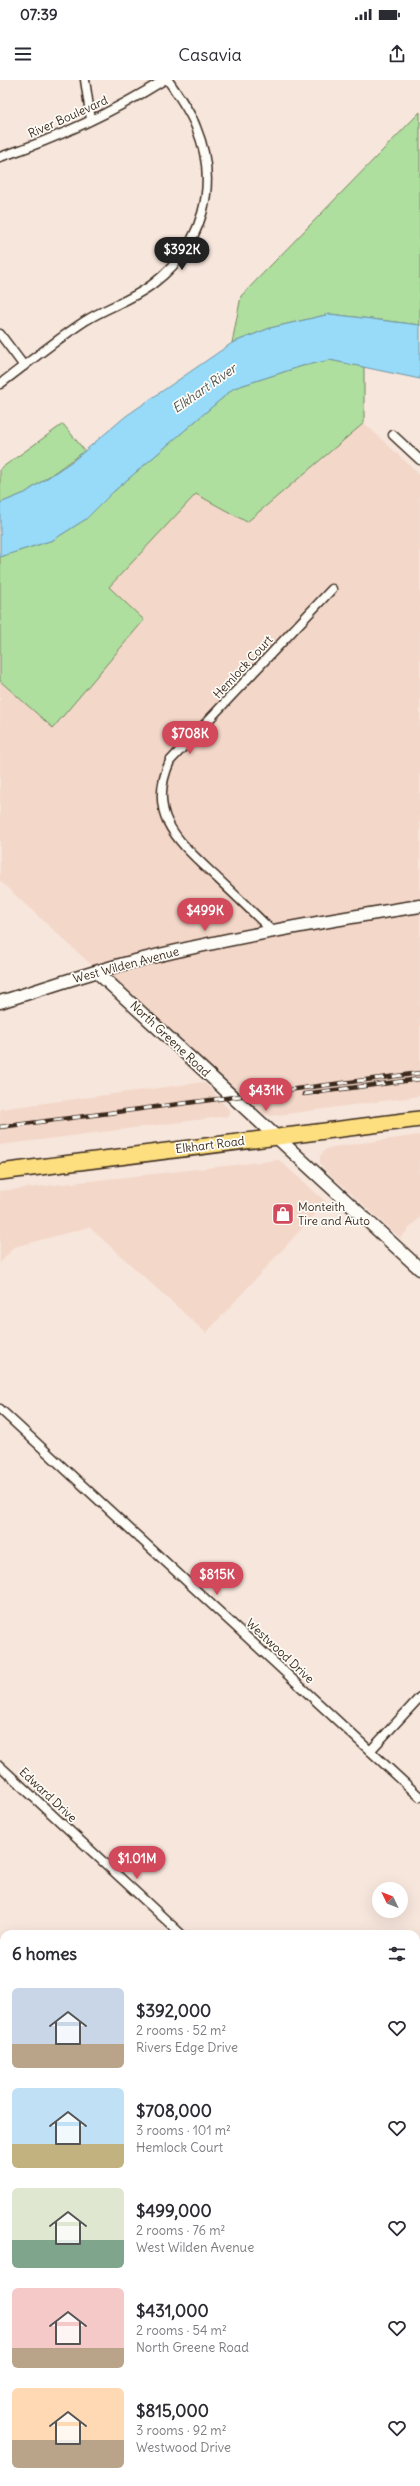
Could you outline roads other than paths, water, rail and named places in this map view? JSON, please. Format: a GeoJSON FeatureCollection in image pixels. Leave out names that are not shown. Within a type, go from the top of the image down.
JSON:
{"type":"FeatureCollection","features":[{"type":"Feature","properties":{"kind":"highway","name":"Elkhart Road"},"geometry":{"type":"LineString","coordinates":[[0,1172],[420,1119]]}},
{"type":"Feature","properties":{"kind":"street"},"geometry":{"type":"LineString","coordinates":[[86,80],[91,120]]}},
{"type":"Feature","properties":{"kind":"street","name":"River Boulevard"},"geometry":{"type":"LineString","coordinates":[[0,157],[124,105],[164,80]]}},
{"type":"Feature","properties":{"kind":"street"},"geometry":{"type":"LineString","coordinates":[[0,384],[84,322],[104,310],[135,296],[153,284],[170,270],[193,237],[206,199],[208,165],[196,125],[168,80]]}},
{"type":"Feature","properties":{"kind":"street"},"geometry":{"type":"LineString","coordinates":[[0,334],[24,366]]}},
{"type":"Feature","properties":{"kind":"street"},"geometry":{"type":"LineString","coordinates":[[393,435],[420,460]]}},
{"type":"Feature","properties":{"kind":"street","name":"Hemlock Court"},"geometry":{"type":"LineString","coordinates":[[272,931],[173,834],[163,812],[161,787],[170,761],[332,589]]}},
{"type":"Feature","properties":{"kind":"street","name":"West Wilden Avenue"},"geometry":{"type":"LineString","coordinates":[[0,1002],[129,962],[272,931],[420,906]]}},
{"type":"Feature","properties":{"kind":"street","name":"North Greene Road"},"geometry":{"type":"LineString","coordinates":[[97,972],[420,1269]]}},
{"type":"Feature","properties":{"kind":"street","name":"Westwood Drive"},"geometry":{"type":"LineString","coordinates":[[0,1409],[420,1797]]}},
{"type":"Feature","properties":{"kind":"street"},"geometry":{"type":"LineString","coordinates":[[370,1751],[420,1697]]}},
{"type":"Feature","properties":{"kind":"street","name":"Edward Drive"},"geometry":{"type":"LineString","coordinates":[[0,1766],[176,1930]]}},
{"type":"Feature","properties":{"kind":"water","name":"Elkhart River"},"geometry":{"type":"Polygon","coordinates":[[[330,314],[420,325],[420,379],[330,360],[302,366],[234,388],[113,492],[86,519],[53,540],[0,557],[0,503],[25,493],[74,460],[126,416],[232,343],[270,328],[330,314]]]}},
{"type":"Feature","properties":{"kind":"railway"},"geometry":{"type":"LineString","coordinates":[[0,1127],[420,1073]]}},
{"type":"Feature","properties":{"kind":"railway"},"geometry":{"type":"LineString","coordinates":[[304,1094],[420,1079]]}},
{"type":"Feature","properties":{"kind":"place","name":"Monteith Tire and Auto"},"geometry":{"type":"Point","coordinates":[283,1214]}}]}
